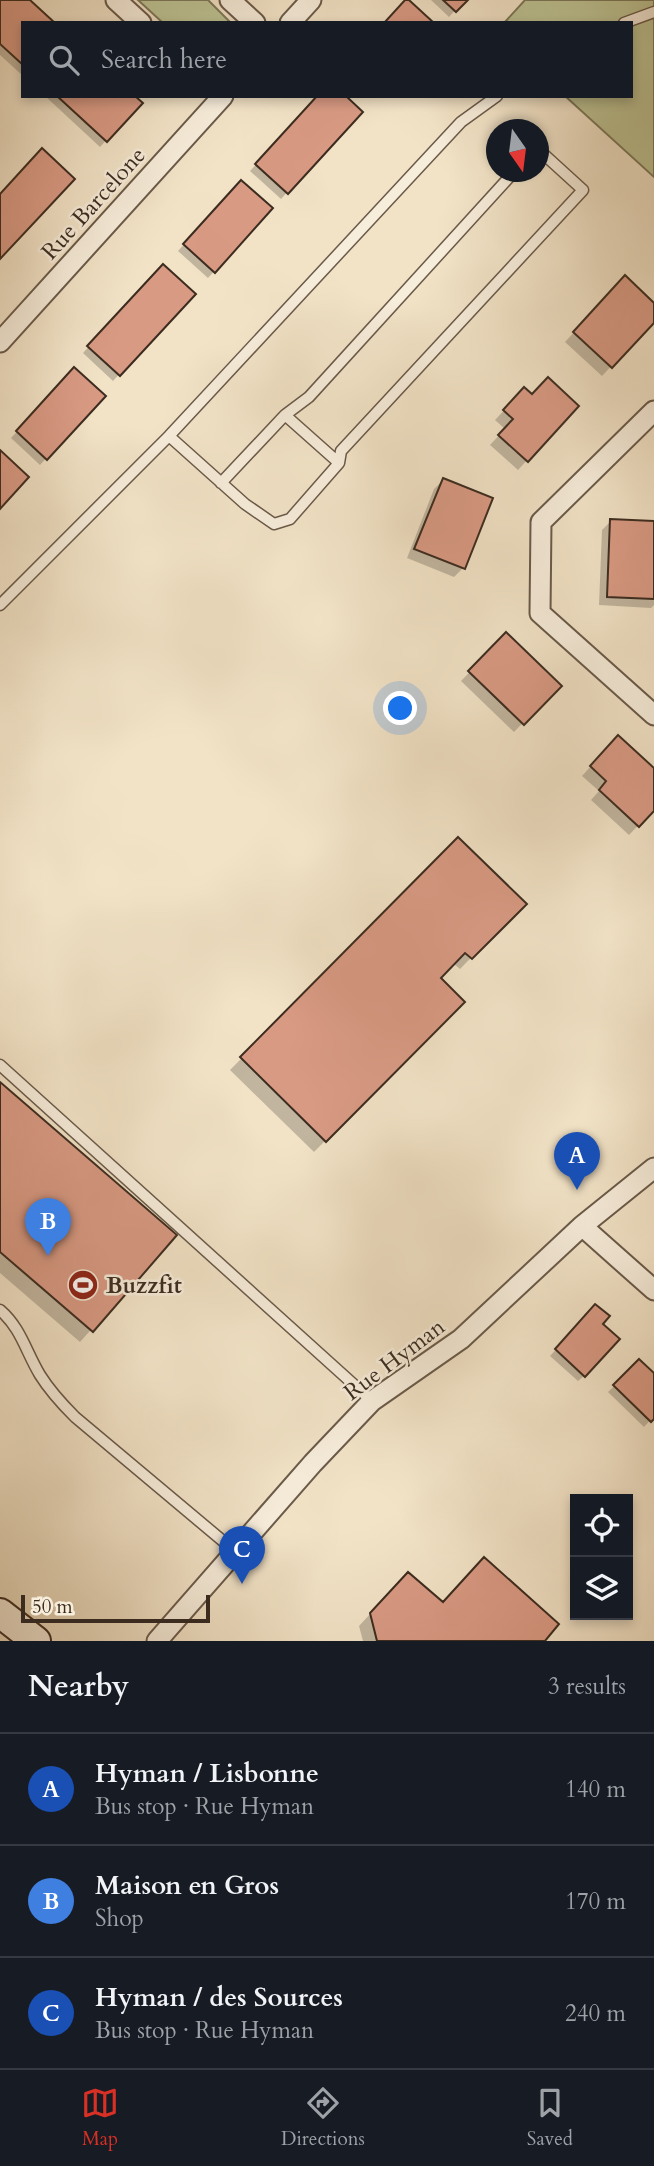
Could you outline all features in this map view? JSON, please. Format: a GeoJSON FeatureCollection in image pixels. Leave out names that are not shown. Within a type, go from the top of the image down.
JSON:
{"type":"FeatureCollection","features":[{"type":"Feature","properties":{"kind":"main road"},"geometry":{"type":"LineString","coordinates":[[0,1613],[36,1641]]}},
{"type":"Feature","properties":{"kind":"street"},"geometry":{"type":"LineString","coordinates":[[116,0],[139,21]]}},
{"type":"Feature","properties":{"kind":"street"},"geometry":{"type":"LineString","coordinates":[[230,0],[253,21]]}},
{"type":"Feature","properties":{"kind":"street"},"geometry":{"type":"LineString","coordinates":[[292,21],[311,0]]}},
{"type":"Feature","properties":{"kind":"street","name":"Rue Barcelone"},"geometry":{"type":"LineString","coordinates":[[0,342],[221,98]]}},
{"type":"Feature","properties":{"kind":"street"},"geometry":{"type":"LineString","coordinates":[[654,411],[541,522],[540,613],[654,715]]}},
{"type":"Feature","properties":{"kind":"street","name":"Rue Hyman"},"geometry":{"type":"LineString","coordinates":[[156,1641],[237,1553],[313,1463],[373,1401],[461,1339],[582,1226],[654,1168]]}},
{"type":"Feature","properties":{"kind":"street"},"geometry":{"type":"LineString","coordinates":[[582,1226],[654,1290]]}},
{"type":"Feature","properties":{"kind":"lane"},"geometry":{"type":"LineString","coordinates":[[629,21],[654,12]]}},
{"type":"Feature","properties":{"kind":"lane"},"geometry":{"type":"LineString","coordinates":[[0,605],[169,436],[461,122],[494,98]]}},
{"type":"Feature","properties":{"kind":"lane"},"geometry":{"type":"LineString","coordinates":[[169,436],[268,521],[279,525],[290,519],[339,463],[341,451],[583,190],[549,159]]}},
{"type":"Feature","properties":{"kind":"lane"},"geometry":{"type":"LineString","coordinates":[[221,482],[285,415],[309,397],[505,182]]}},
{"type":"Feature","properties":{"kind":"lane"},"geometry":{"type":"LineString","coordinates":[[285,415],[339,463]]}},
{"type":"Feature","properties":{"kind":"lane"},"geometry":{"type":"LineString","coordinates":[[0,1065],[373,1401]]}},
{"type":"Feature","properties":{"kind":"lane"},"geometry":{"type":"LineString","coordinates":[[0,1310],[19,1331],[38,1373],[75,1417],[237,1553]]}},
{"type":"Feature","properties":{"kind":"green space"},"geometry":{"type":"Polygon","coordinates":[[[138,0],[208,0],[229,21],[161,21],[138,0]]]}},
{"type":"Feature","properties":{"kind":"green space"},"geometry":{"type":"Polygon","coordinates":[[[525,0],[654,0],[654,177],[567,98],[633,98],[633,21],[506,21],[525,0]]]}},
{"type":"Feature","properties":{"kind":"building"},"geometry":{"type":"Polygon","coordinates":[[[0,0],[30,0],[53,21],[21,21],[21,63],[0,44],[0,0]]]}},
{"type":"Feature","properties":{"kind":"building"},"geometry":{"type":"Polygon","coordinates":[[[405,0],[409,0],[432,21],[386,21],[405,0]]]}},
{"type":"Feature","properties":{"kind":"building"},"geometry":{"type":"Polygon","coordinates":[[[443,0],[468,0],[456,12],[443,0]]]}},
{"type":"Feature","properties":{"kind":"building"},"geometry":{"type":"Polygon","coordinates":[[[59,98],[137,98],[143,103],[107,142],[59,98]]]}},
{"type":"Feature","properties":{"kind":"building"},"geometry":{"type":"Polygon","coordinates":[[[315,98],[348,98],[363,112],[288,194],[255,164],[315,98]]]}},
{"type":"Feature","properties":{"kind":"building"},"geometry":{"type":"Polygon","coordinates":[[[42,148],[75,179],[0,259],[0,194],[42,148]]]}},
{"type":"Feature","properties":{"kind":"building"},"geometry":{"type":"Polygon","coordinates":[[[241,180],[273,208],[215,273],[183,244],[241,180]]]}},
{"type":"Feature","properties":{"kind":"building"},"geometry":{"type":"Polygon","coordinates":[[[163,264],[196,294],[120,376],[87,346],[163,264]]]}},
{"type":"Feature","properties":{"kind":"building"},"geometry":{"type":"Polygon","coordinates":[[[625,275],[654,303],[654,323],[612,368],[573,332],[625,275]]]}},
{"type":"Feature","properties":{"kind":"building"},"geometry":{"type":"Polygon","coordinates":[[[74,367],[106,396],[47,460],[16,431],[74,367]]]}},
{"type":"Feature","properties":{"kind":"building"},"geometry":{"type":"Polygon","coordinates":[[[548,377],[579,406],[528,462],[498,435],[513,419],[503,410],[524,387],[532,394],[548,377]]]}},
{"type":"Feature","properties":{"kind":"building"},"geometry":{"type":"Polygon","coordinates":[[[0,450],[29,477],[0,509],[0,450]]]}},
{"type":"Feature","properties":{"kind":"building"},"geometry":{"type":"Polygon","coordinates":[[[443,478],[493,498],[465,569],[414,549],[443,478]]]}},
{"type":"Feature","properties":{"kind":"building"},"geometry":{"type":"Polygon","coordinates":[[[610,519],[654,521],[654,599],[607,597],[610,519]]]}},
{"type":"Feature","properties":{"kind":"building"},"geometry":{"type":"Polygon","coordinates":[[[506,632],[562,686],[524,725],[468,671],[506,632]]]}},
{"type":"Feature","properties":{"kind":"building"},"geometry":{"type":"Polygon","coordinates":[[[618,735],[654,768],[654,811],[639,827],[599,790],[606,781],[590,766],[618,735]]]}},
{"type":"Feature","properties":{"kind":"building"},"geometry":{"type":"Polygon","coordinates":[[[458,837],[527,904],[472,959],[465,953],[441,978],[465,1002],[326,1142],[240,1057],[458,837]]]}},
{"type":"Feature","properties":{"kind":"building"},"geometry":{"type":"Polygon","coordinates":[[[0,1082],[177,1235],[93,1332],[0,1252],[0,1082]]]}},
{"type":"Feature","properties":{"kind":"building"},"geometry":{"type":"Polygon","coordinates":[[[595,1304],[610,1316],[603,1324],[620,1339],[585,1377],[555,1349],[595,1304]]]}},
{"type":"Feature","properties":{"kind":"building"},"geometry":{"type":"Polygon","coordinates":[[[639,1359],[654,1373],[654,1419],[651,1422],[613,1385],[639,1359]]]}},
{"type":"Feature","properties":{"kind":"building"},"geometry":{"type":"Polygon","coordinates":[[[484,1557],[559,1624],[545,1641],[377,1641],[370,1613],[408,1572],[443,1602],[484,1557]]]}},
{"type":"Feature","properties":{"kind":"place","name":"Hyman / Lisbonne"},"geometry":{"type":"Point","coordinates":[577,1190]}},
{"type":"Feature","properties":{"kind":"place","name":"Maison en Gros"},"geometry":{"type":"Point","coordinates":[48,1256]}},
{"type":"Feature","properties":{"kind":"place","name":"Buzzfit"},"geometry":{"type":"Point","coordinates":[83,1285]}},
{"type":"Feature","properties":{"kind":"place","name":"Hyman / des Sources"},"geometry":{"type":"Point","coordinates":[242,1584]}}]}
